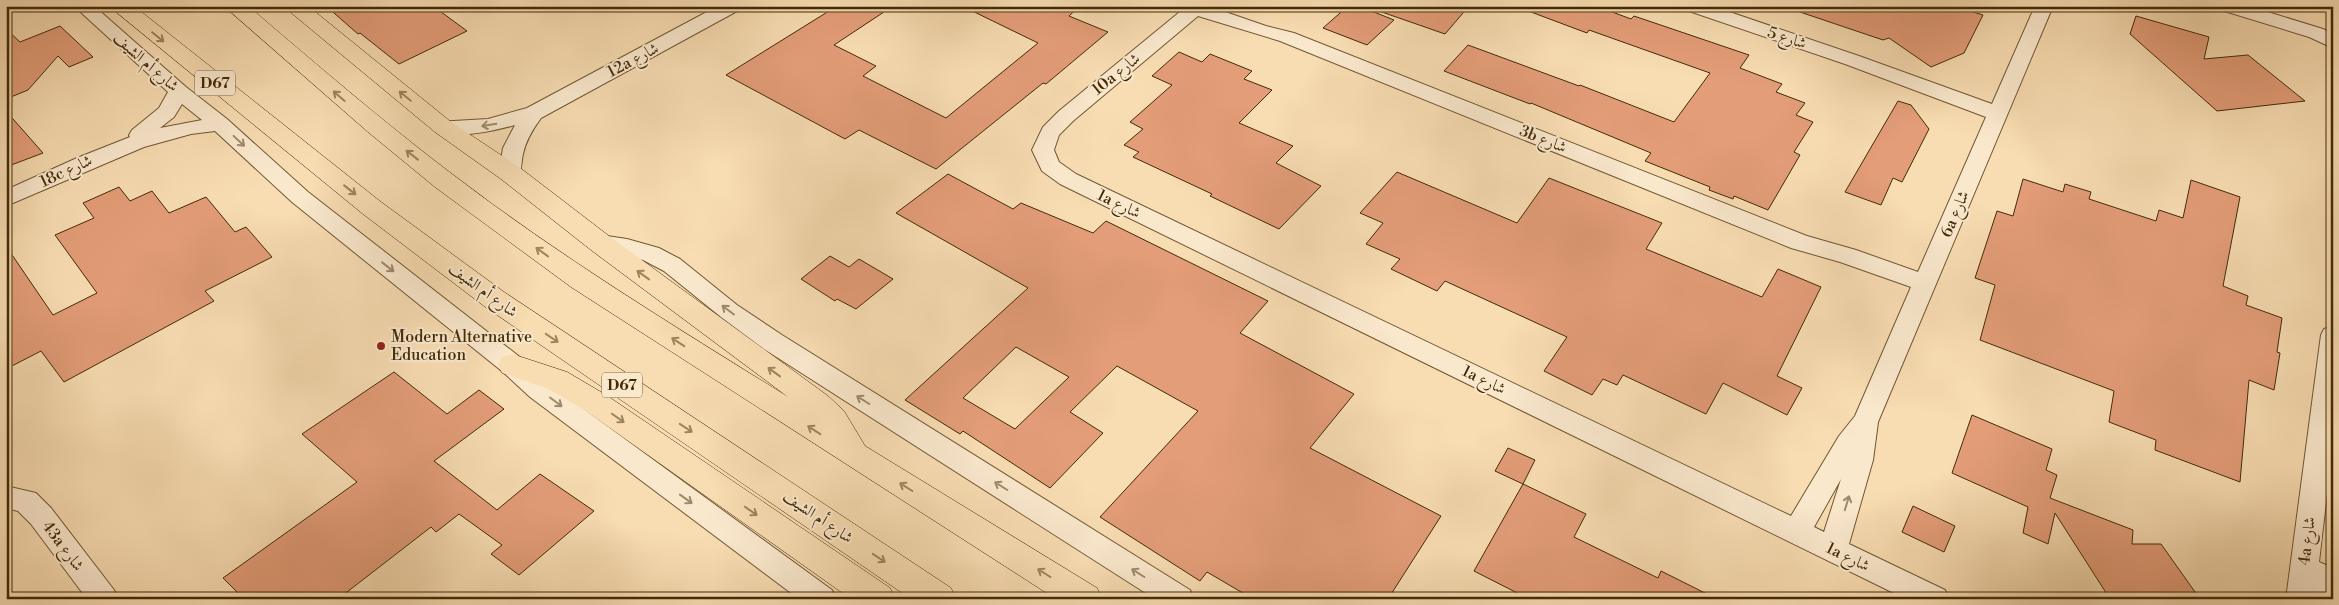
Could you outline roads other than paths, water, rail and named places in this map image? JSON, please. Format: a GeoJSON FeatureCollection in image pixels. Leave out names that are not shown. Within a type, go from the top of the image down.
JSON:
{"type":"FeatureCollection","features":[{"type":"Feature","properties":{"kind":"main road","name":"شارع أم الشيف"},"geometry":{"type":"LineString","coordinates":[[120,6],[372,208],[494,299],[939,599]]}},
{"type":"Feature","properties":{"kind":"main road"},"geometry":{"type":"LineString","coordinates":[[235,6],[376,127],[444,181],[581,280],[856,456],[1085,599]]}},
{"type":"Feature","properties":{"kind":"main road"},"geometry":{"type":"LineString","coordinates":[[294,6],[443,127],[510,173],[600,243],[818,404],[846,436],[856,456]]}},
{"type":"Feature","properties":{"kind":"main road"},"geometry":{"type":"LineString","coordinates":[[512,365],[557,380],[596,403],[878,599]]}},
{"type":"Feature","properties":{"kind":"street","name":"شارع أم الشيف"},"geometry":{"type":"LineString","coordinates":[[83,6],[179,91],[220,124],[300,197],[512,365],[547,396],[822,599]]}},
{"type":"Feature","properties":{"kind":"street","name":"12a شارع"},"geometry":{"type":"LineString","coordinates":[[443,127],[488,126],[534,113],[705,12],[732,6]]}},
{"type":"Feature","properties":{"kind":"street","name":"3b شارع"},"geometry":{"type":"LineString","coordinates":[[1223,6],[1287,37],[1799,242],[1824,256],[1921,291]]}},
{"type":"Feature","properties":{"kind":"street","name":"شارع 5"},"geometry":{"type":"LineString","coordinates":[[1693,6],[2000,108]]}},
{"type":"Feature","properties":{"kind":"street","name":"6a شارع"},"geometry":{"type":"LineString","coordinates":[[1833,549],[1860,460],[1865,422],[2044,6]]}},
{"type":"Feature","properties":{"kind":"street"},"geometry":{"type":"LineString","coordinates":[[2228,6],[2308,30],[2333,42]]}},
{"type":"Feature","properties":{"kind":"street","name":"3b شارع"},"geometry":{"type":"LineString","coordinates":[[1198,7],[1259,30],[1287,37]]}},
{"type":"Feature","properties":{"kind":"street","name":"10a شارع"},"geometry":{"type":"LineString","coordinates":[[1043,150],[1050,132],[1066,116],[1198,7]]}},
{"type":"Feature","properties":{"kind":"street","name":"18c شارع"},"geometry":{"type":"LineString","coordinates":[[126,144],[156,123],[167,112],[179,91]]}},
{"type":"Feature","properties":{"kind":"street","name":"12a شارع"},"geometry":{"type":"LineString","coordinates":[[510,173],[510,158],[515,143],[534,113]]}},
{"type":"Feature","properties":{"kind":"street","name":"18c شارع"},"geometry":{"type":"LineString","coordinates":[[6,199],[126,144],[174,130],[220,124]]}},
{"type":"Feature","properties":{"kind":"street","name":"1a شارع"},"geometry":{"type":"LineString","coordinates":[[1043,150],[1050,166],[1068,179],[1935,599]]}},
{"type":"Feature","properties":{"kind":"street"},"geometry":{"type":"LineString","coordinates":[[600,243],[627,247],[651,254],[672,265],[773,342],[1180,599]]}},
{"type":"Feature","properties":{"kind":"street","name":"4a شارع"},"geometry":{"type":"LineString","coordinates":[[2307,589],[2333,335]]}},
{"type":"Feature","properties":{"kind":"street","name":"6a شارع"},"geometry":{"type":"LineString","coordinates":[[1796,532],[1848,443],[1865,422]]}},
{"type":"Feature","properties":{"kind":"street","name":"43a شارع"},"geometry":{"type":"LineString","coordinates":[[6,497],[26,502],[41,516],[104,599]]}},
{"type":"Feature","properties":{"kind":"street"},"geometry":{"type":"LineString","coordinates":[[2307,589],[2333,582]]}},
{"type":"Feature","properties":{"kind":"place","name":"Modern Alternative Education"},"geometry":{"type":"Point","coordinates":[381,346]}}]}
